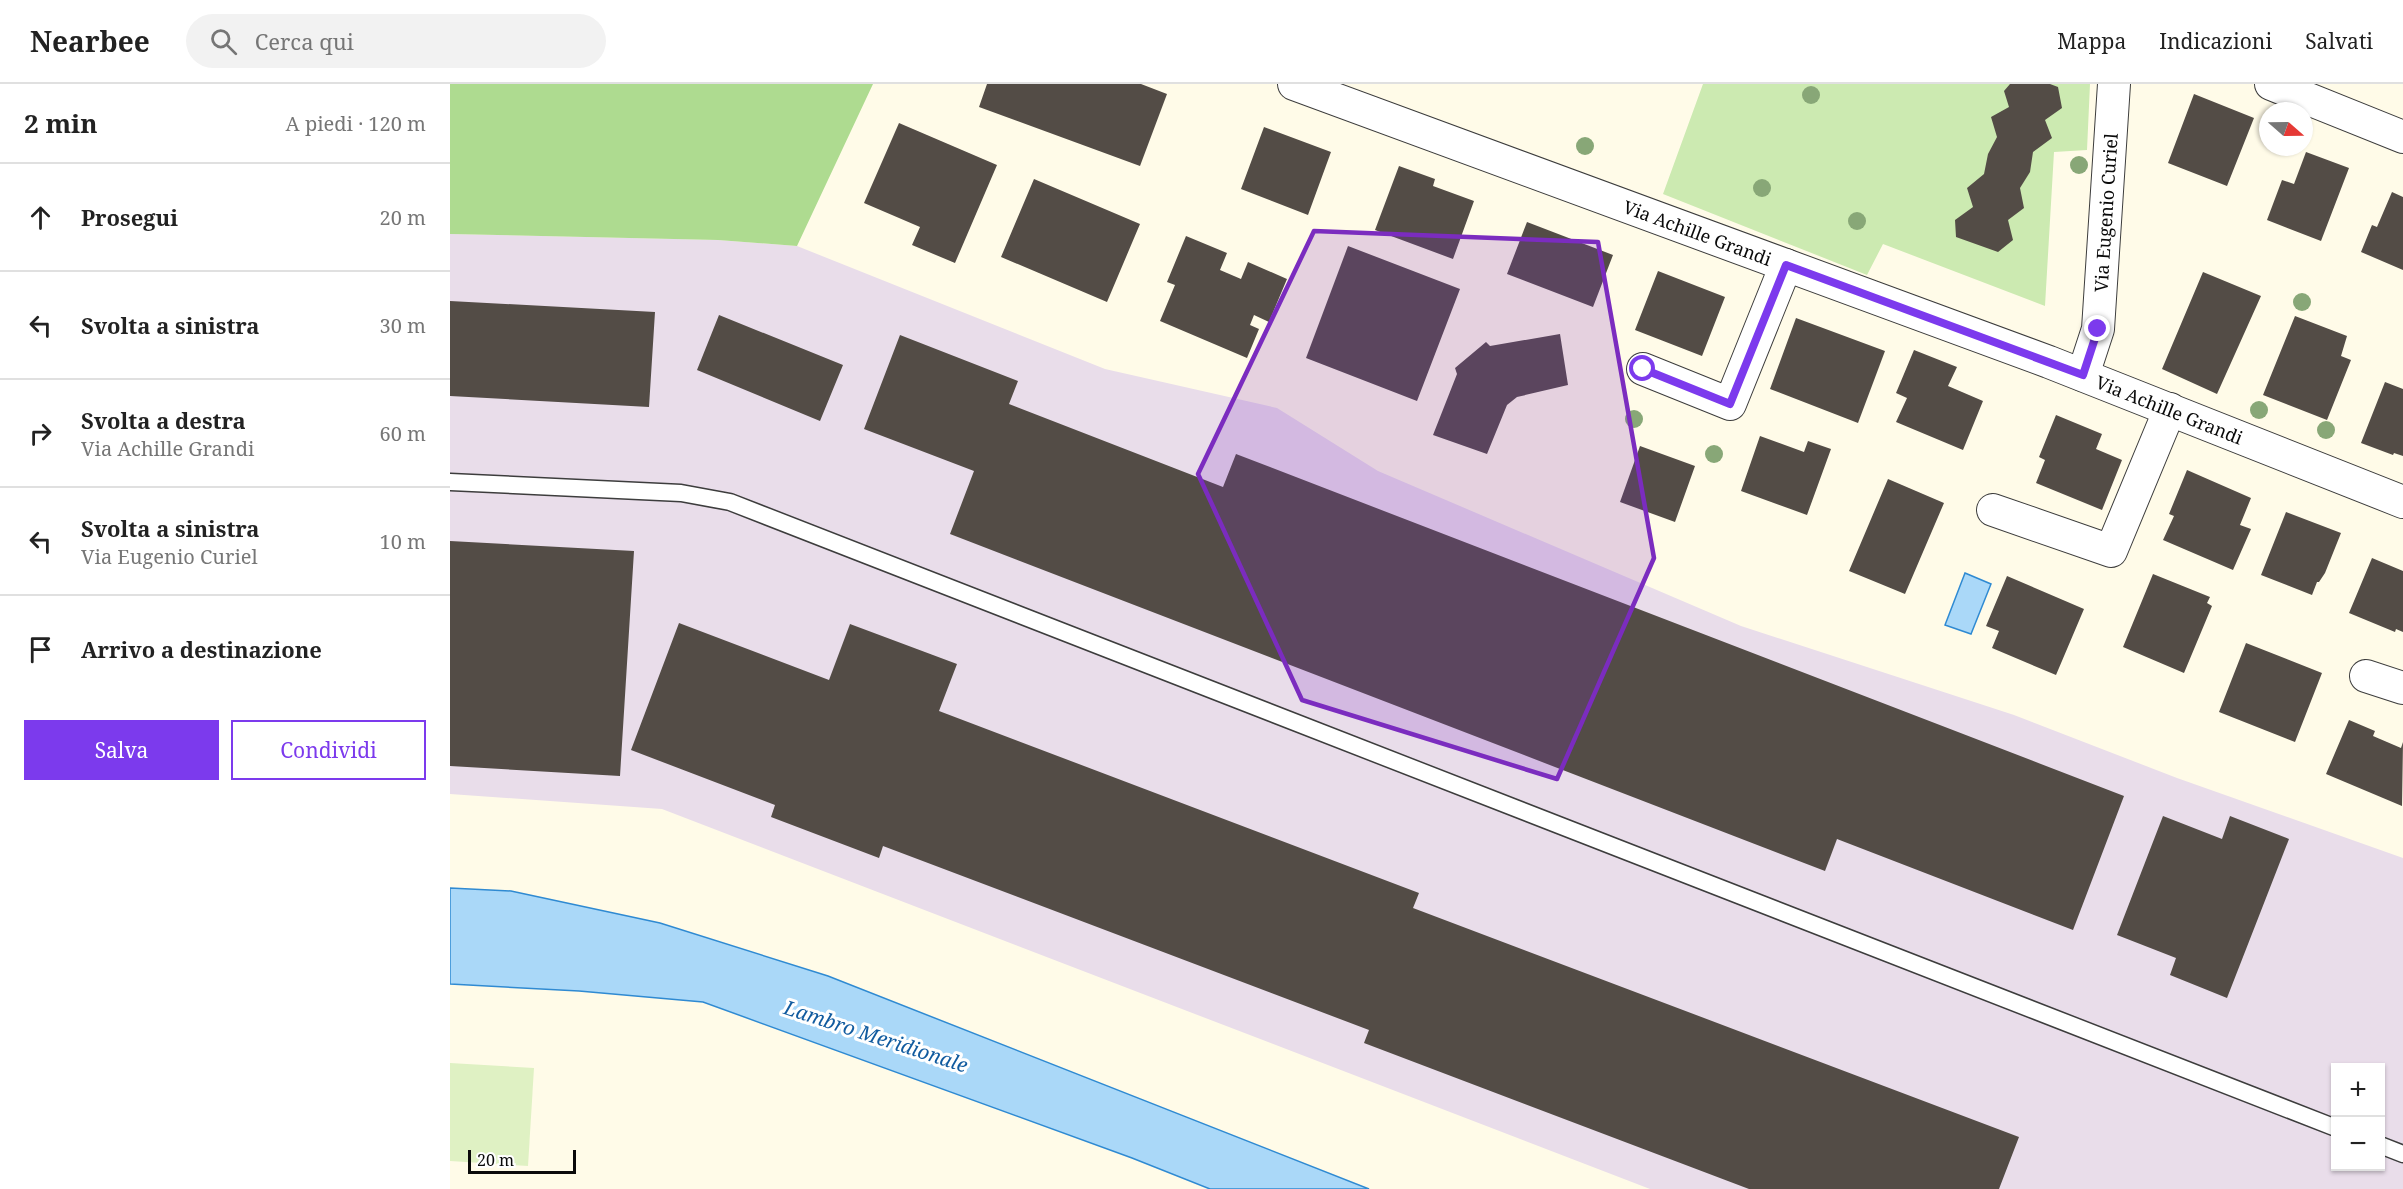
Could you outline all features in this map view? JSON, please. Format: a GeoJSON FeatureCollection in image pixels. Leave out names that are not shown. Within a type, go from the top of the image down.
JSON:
{"type":"FeatureCollection","features":[{"type":"Feature","properties":{"kind":"street","name":"Via Achille Grandi"},"geometry":{"type":"LineString","coordinates":[[1294,84],[2083,375],[2403,502]]}},
{"type":"Feature","properties":{"kind":"street","name":"Via Eugenio Curiel"},"geometry":{"type":"LineString","coordinates":[[2083,375],[2098,329],[2114,84]]}},
{"type":"Feature","properties":{"kind":"street"},"geometry":{"type":"LineString","coordinates":[[2271,84],[2403,137]]}},
{"type":"Feature","properties":{"kind":"street"},"geometry":{"type":"LineString","coordinates":[[1643,369],[1730,404],[1786,265]]}},
{"type":"Feature","properties":{"kind":"street"},"geometry":{"type":"LineString","coordinates":[[1993,510],[2111,551],[2170,409]]}},
{"type":"Feature","properties":{"kind":"street"},"geometry":{"type":"LineString","coordinates":[[2366,676],[2403,688]]}},
{"type":"Feature","properties":{"kind":"lane"},"geometry":{"type":"LineString","coordinates":[[450,482],[681,493],[730,502],[2331,1126]]}},
{"type":"Feature","properties":{"kind":"lane"},"geometry":{"type":"LineString","coordinates":[[2385,1147],[2403,1154]]}},
{"type":"Feature","properties":{"kind":"highlighted area"},"geometry":{"type":"Polygon","coordinates":[[[1314,231],[1598,242],[1654,558],[1557,779],[1302,700],[1198,474],[1314,231]]]}},
{"type":"Feature","properties":{"kind":"shaded area"},"geometry":{"type":"Polygon","coordinates":[[[450,234],[718,240],[797,246],[1105,369],[1277,408],[1378,471],[1741,626],[2014,715],[2177,778],[2403,858],[2403,1189],[1650,1189],[662,809],[450,794],[450,234]]]}},
{"type":"Feature","properties":{"kind":"green space"},"geometry":{"type":"Polygon","coordinates":[[[450,84],[873,84],[797,246],[718,240],[450,234],[450,84]]]}},
{"type":"Feature","properties":{"kind":"green space"},"geometry":{"type":"Polygon","coordinates":[[[1703,84],[2090,84],[2087,150],[2054,152],[2045,306],[1883,244],[1867,275],[1663,194],[1703,84]]]}},
{"type":"Feature","properties":{"kind":"green space"},"geometry":{"type":"Polygon","coordinates":[[[450,1063],[534,1068],[528,1166],[450,1161],[450,1063]]]}},
{"type":"Feature","properties":{"kind":"water"},"geometry":{"type":"Polygon","coordinates":[[[1965,573],[1991,584],[1971,634],[1945,625],[1965,573]]]}},
{"type":"Feature","properties":{"kind":"water","name":"Lambro Meridionale"},"geometry":{"type":"Polygon","coordinates":[[[450,888],[511,891],[660,923],[828,976],[1369,1189],[1210,1189],[1132,1158],[703,1002],[579,991],[450,984],[450,888]]]}},
{"type":"Feature","properties":{"kind":"building"},"geometry":{"type":"Polygon","coordinates":[[[987,84],[1141,84],[1167,94],[1140,166],[979,107],[987,84]]]}},
{"type":"Feature","properties":{"kind":"building"},"geometry":{"type":"Polygon","coordinates":[[[2010,84],[2050,84],[2058,87],[2062,108],[2045,120],[2052,138],[2033,152],[2030,172],[2020,188],[2024,208],[2008,220],[2013,240],[1998,252],[1956,237],[1955,220],[1973,207],[1967,188],[1984,174],[1988,154],[1997,137],[1991,117],[2009,107],[2004,91],[2010,84]]]}},
{"type":"Feature","properties":{"kind":"building"},"geometry":{"type":"Polygon","coordinates":[[[2194,94],[2254,118],[2227,186],[2168,163],[2194,94]]]}},
{"type":"Feature","properties":{"kind":"building"},"geometry":{"type":"Polygon","coordinates":[[[899,123],[997,165],[955,263],[912,245],[920,227],[864,203],[899,123]]]}},
{"type":"Feature","properties":{"kind":"building"},"geometry":{"type":"Polygon","coordinates":[[[1264,127],[1331,152],[1308,215],[1241,189],[1264,127]]]}},
{"type":"Feature","properties":{"kind":"building"},"geometry":{"type":"Polygon","coordinates":[[[2313,155],[2349,168],[2321,241],[2267,220],[2282,180],[2294,184],[2304,156],[2313,155]]]}},
{"type":"Feature","properties":{"kind":"building"},"geometry":{"type":"Polygon","coordinates":[[[1399,166],[1435,179],[1433,186],[1474,201],[1453,259],[1375,230],[1399,166]]]}},
{"type":"Feature","properties":{"kind":"building"},"geometry":{"type":"Polygon","coordinates":[[[1034,179],[1140,224],[1107,302],[1001,257],[1034,179]]]}},
{"type":"Feature","properties":{"kind":"building"},"geometry":{"type":"Polygon","coordinates":[[[2392,192],[2403,197],[2403,270],[2361,252],[2372,225],[2377,227],[2392,192]]]}},
{"type":"Feature","properties":{"kind":"building"},"geometry":{"type":"Polygon","coordinates":[[[1527,222],[1613,255],[1593,307],[1507,274],[1527,222]]]}},
{"type":"Feature","properties":{"kind":"building"},"geometry":{"type":"Polygon","coordinates":[[[1186,236],[1227,253],[1220,270],[1241,279],[1248,262],[1287,279],[1269,322],[1254,315],[1250,325],[1259,329],[1247,358],[1160,321],[1175,285],[1167,282],[1186,236]]]}},
{"type":"Feature","properties":{"kind":"building"},"geometry":{"type":"Polygon","coordinates":[[[1348,246],[1460,289],[1417,401],[1306,358],[1348,246]]]}},
{"type":"Feature","properties":{"kind":"building"},"geometry":{"type":"Polygon","coordinates":[[[1658,271],[1725,297],[1702,356],[1635,330],[1658,271]]]}},
{"type":"Feature","properties":{"kind":"building"},"geometry":{"type":"Polygon","coordinates":[[[2203,272],[2261,296],[2217,394],[2162,369],[2203,272]]]}},
{"type":"Feature","properties":{"kind":"building"},"geometry":{"type":"Polygon","coordinates":[[[450,301],[655,312],[649,407],[450,396],[450,301]]]}},
{"type":"Feature","properties":{"kind":"building"},"geometry":{"type":"Polygon","coordinates":[[[719,315],[843,365],[820,421],[697,370],[719,315]]]}},
{"type":"Feature","properties":{"kind":"building"},"geometry":{"type":"Polygon","coordinates":[[[2295,316],[2347,336],[2341,356],[2351,360],[2327,420],[2263,395],[2295,316]]]}},
{"type":"Feature","properties":{"kind":"building"},"geometry":{"type":"Polygon","coordinates":[[[1796,318],[1885,351],[1858,423],[1770,389],[1796,318]]]}},
{"type":"Feature","properties":{"kind":"building"},"geometry":{"type":"Polygon","coordinates":[[[1560,334],[1568,385],[1517,397],[1507,405],[1487,454],[1433,435],[1457,374],[1455,368],[1486,342],[1490,346],[1560,334]]]}},
{"type":"Feature","properties":{"kind":"building"},"geometry":{"type":"Polygon","coordinates":[[[900,335],[1018,381],[1009,404],[1223,487],[1236,454],[2124,796],[2073,930],[1837,839],[1825,871],[950,534],[974,471],[864,429],[900,335]]]}},
{"type":"Feature","properties":{"kind":"building"},"geometry":{"type":"Polygon","coordinates":[[[1914,350],[1957,367],[1948,386],[1983,401],[1963,450],[1896,422],[1907,398],[1896,393],[1914,350]]]}},
{"type":"Feature","properties":{"kind":"building"},"geometry":{"type":"Polygon","coordinates":[[[2385,382],[2403,389],[2403,456],[2394,453],[2393,455],[2361,443],[2385,382]]]}},
{"type":"Feature","properties":{"kind":"building"},"geometry":{"type":"Polygon","coordinates":[[[2056,415],[2102,434],[2096,449],[2122,460],[2102,510],[2036,483],[2045,460],[2039,457],[2056,415]]]}},
{"type":"Feature","properties":{"kind":"building"},"geometry":{"type":"Polygon","coordinates":[[[1760,436],[1804,452],[1808,441],[1831,449],[1807,515],[1741,491],[1760,436]]]}},
{"type":"Feature","properties":{"kind":"building"},"geometry":{"type":"Polygon","coordinates":[[[1640,446],[1695,466],[1675,522],[1620,502],[1640,446]]]}},
{"type":"Feature","properties":{"kind":"building"},"geometry":{"type":"Polygon","coordinates":[[[2187,470],[2251,498],[2240,525],[2251,529],[2233,570],[2163,540],[2174,516],[2169,514],[2187,470]]]}},
{"type":"Feature","properties":{"kind":"building"},"geometry":{"type":"Polygon","coordinates":[[[1888,479],[1944,503],[1905,594],[1849,571],[1888,479]]]}},
{"type":"Feature","properties":{"kind":"building"},"geometry":{"type":"Polygon","coordinates":[[[2286,512],[2341,533],[2325,573],[2317,582],[2312,595],[2261,575],[2286,512]]]}},
{"type":"Feature","properties":{"kind":"building"},"geometry":{"type":"Polygon","coordinates":[[[450,541],[634,551],[620,776],[450,766],[450,541]]]}},
{"type":"Feature","properties":{"kind":"building"},"geometry":{"type":"Polygon","coordinates":[[[2372,558],[2403,571],[2403,632],[2396,629],[2395,632],[2349,613],[2372,558]]]}},
{"type":"Feature","properties":{"kind":"building"},"geometry":{"type":"Polygon","coordinates":[[[2153,574],[2210,597],[2207,603],[2212,606],[2184,673],[2123,647],[2153,574]]]}},
{"type":"Feature","properties":{"kind":"building"},"geometry":{"type":"Polygon","coordinates":[[[2007,576],[2084,609],[2056,675],[1992,648],[1999,631],[1986,626],[2007,576]]]}},
{"type":"Feature","properties":{"kind":"building"},"geometry":{"type":"Polygon","coordinates":[[[679,623],[829,680],[850,624],[957,664],[939,711],[1419,893],[1413,908],[2019,1137],[1999,1189],[1749,1189],[1364,1043],[1369,1030],[883,846],[879,858],[771,817],[775,805],[631,750],[679,623]]]}},
{"type":"Feature","properties":{"kind":"building"},"geometry":{"type":"Polygon","coordinates":[[[2246,643],[2322,673],[2295,742],[2219,712],[2246,643]]]}},
{"type":"Feature","properties":{"kind":"building"},"geometry":{"type":"Polygon","coordinates":[[[2349,720],[2375,731],[2373,736],[2401,748],[2403,742],[2402,806],[2326,774],[2349,720]]]}},
{"type":"Feature","properties":{"kind":"building"},"geometry":{"type":"Polygon","coordinates":[[[2163,816],[2222,839],[2230,816],[2289,839],[2227,998],[2170,975],[2176,958],[2117,935],[2163,816]]]}},
{"type":"Feature","properties":{"kind":"route"},"geometry":{"type":"LineString","coordinates":[[1643,369],[1730,404],[1786,265],[2083,375],[2098,329]]}}]}
